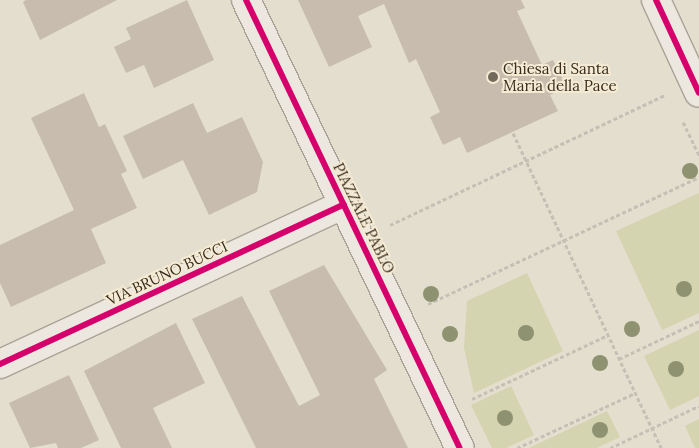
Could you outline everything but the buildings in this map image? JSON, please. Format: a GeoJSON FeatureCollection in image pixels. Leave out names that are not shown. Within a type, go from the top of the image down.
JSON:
{"type":"FeatureCollection","features":[{"type":"Feature","properties":{"kind":"street","name":"PIAZZALE PABLO"},"geometry":{"type":"LineString","coordinates":[[246,0],[460,448]]}},
{"type":"Feature","properties":{"kind":"street"},"geometry":{"type":"LineString","coordinates":[[656,0],[699,93]]}},
{"type":"Feature","properties":{"kind":"street","name":"VIA BRUNO BUCCI"},"geometry":{"type":"LineString","coordinates":[[0,364],[344,204]]}},
{"type":"Feature","properties":{"kind":"path"},"geometry":{"type":"LineString","coordinates":[[381,229],[670,93]]}},
{"type":"Feature","properties":{"kind":"path"},"geometry":{"type":"LineString","coordinates":[[513,133],[661,448]]}},
{"type":"Feature","properties":{"kind":"path"},"geometry":{"type":"LineString","coordinates":[[418,309],[699,177]]}},
{"type":"Feature","properties":{"kind":"path"},"geometry":{"type":"LineString","coordinates":[[619,359],[699,321]]}},
{"type":"Feature","properties":{"kind":"path"},"geometry":{"type":"LineString","coordinates":[[463,404],[608,336]]}},
{"type":"Feature","properties":{"kind":"path"},"geometry":{"type":"LineString","coordinates":[[517,448],[635,393]]}},
{"type":"Feature","properties":{"kind":"path"},"geometry":{"type":"LineString","coordinates":[[610,448],[699,406]]}},
{"type":"Feature","properties":{"kind":"green space"},"geometry":{"type":"Polygon","coordinates":[[[699,193],[699,313],[662,330],[616,231],[699,193]]]}},
{"type":"Feature","properties":{"kind":"green space"},"geometry":{"type":"Polygon","coordinates":[[[527,273],[563,351],[474,393],[464,348],[467,301],[527,273]]]}},
{"type":"Feature","properties":{"kind":"green space"},"geometry":{"type":"Polygon","coordinates":[[[699,330],[699,396],[670,410],[644,356],[699,330]]]}},
{"type":"Feature","properties":{"kind":"green space"},"geometry":{"type":"Polygon","coordinates":[[[511,386],[534,435],[506,448],[492,448],[471,405],[511,386]]]}},
{"type":"Feature","properties":{"kind":"green space"},"geometry":{"type":"Polygon","coordinates":[[[607,411],[620,437],[597,448],[529,448],[607,411]]]}},
{"type":"Feature","properties":{"kind":"green space"},"geometry":{"type":"Polygon","coordinates":[[[699,419],[699,448],[695,448],[685,426],[699,419]]]}},
{"type":"Feature","properties":{"kind":"cycle path"},"geometry":{"type":"LineString","coordinates":[[246,0],[460,448]]}},
{"type":"Feature","properties":{"kind":"cycle path"},"geometry":{"type":"LineString","coordinates":[[656,0],[699,93]]}},
{"type":"Feature","properties":{"kind":"cycle path"},"geometry":{"type":"LineString","coordinates":[[0,364],[344,204]]}},
{"type":"Feature","properties":{"kind":"place","name":"Chiesa di Santa Maria della Pace"},"geometry":{"type":"Point","coordinates":[493,77]}}]}
